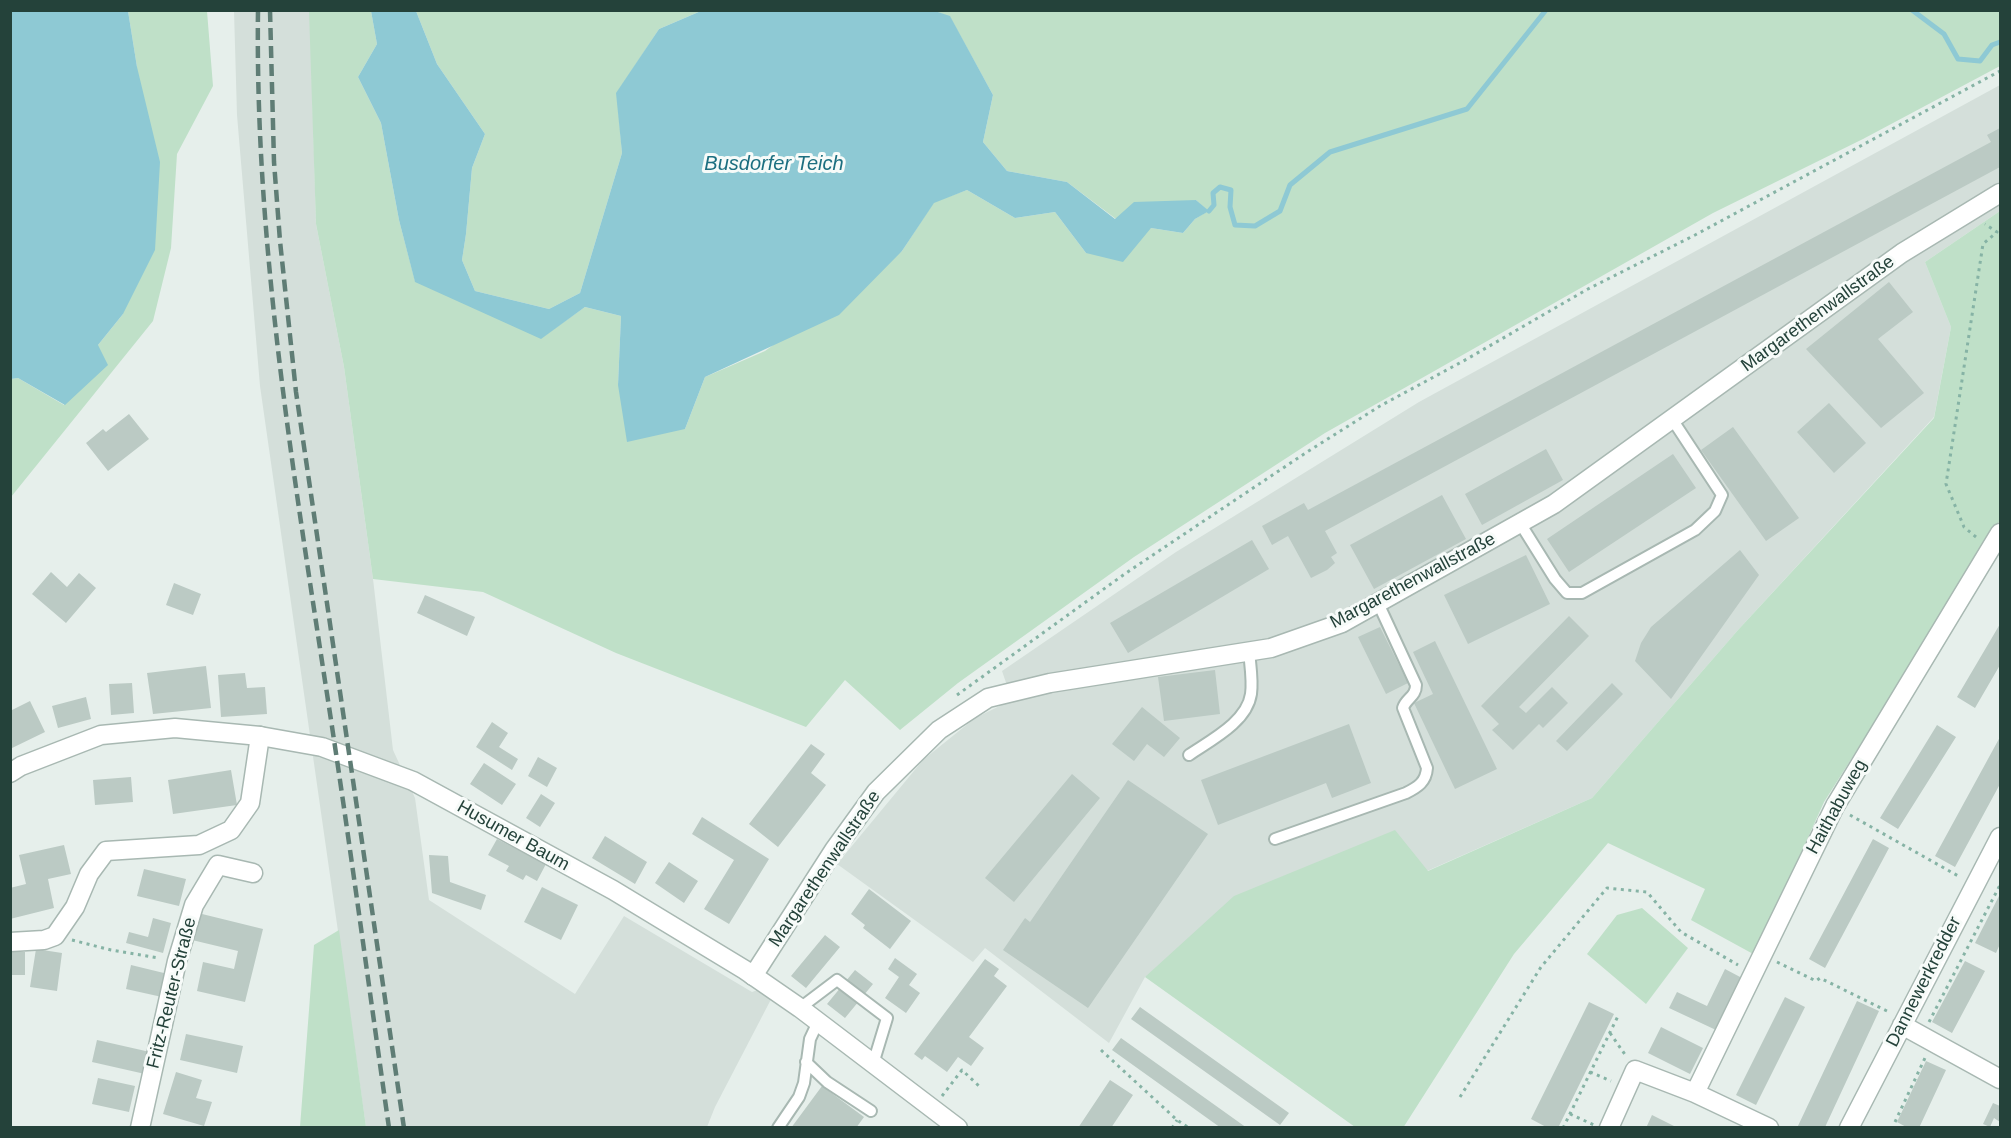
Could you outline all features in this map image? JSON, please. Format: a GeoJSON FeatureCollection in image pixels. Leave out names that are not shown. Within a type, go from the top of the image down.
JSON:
{"type":"FeatureCollection","features":[{"type":"Feature","properties":{"kind":"street","name":"Margarethenwallstraße"},"geometry":{"type":"LineString","coordinates":[[753,976],[834,850],[876,792],[939,730],[988,698],[1050,683],[1271,648],[1341,623],[1554,504],[1902,253],[2001,193]]}},
{"type":"Feature","properties":{"kind":"street","name":"Haithabuweg"},"geometry":{"type":"LineString","coordinates":[[1695,1093],[1835,806],[1996,541]]}},
{"type":"Feature","properties":{"kind":"street","name":"Husumer Baum"},"geometry":{"type":"LineString","coordinates":[[10,773],[21,766],[101,735],[175,728],[260,736],[322,747],[413,781],[686,932],[800,1008],[958,1128]]}},
{"type":"Feature","properties":{"kind":"street"},"geometry":{"type":"LineString","coordinates":[[10,942],[44,940],[55,936],[75,908],[89,874],[106,851],[199,845],[231,830],[250,803],[260,736]]}},
{"type":"Feature","properties":{"kind":"street","name":"Dannewerkredder"},"geometry":{"type":"LineString","coordinates":[[1849,1128],[2001,837]]}},
{"type":"Feature","properties":{"kind":"street","name":"Fritz-Reuter-Straße"},"geometry":{"type":"LineString","coordinates":[[140,1128],[177,961],[194,905],[218,865],[254,873]]}},
{"type":"Feature","properties":{"kind":"street"},"geometry":{"type":"LineString","coordinates":[[1903,1023],[2001,1079]]}},
{"type":"Feature","properties":{"kind":"street"},"geometry":{"type":"LineString","coordinates":[[1609,1128],[1635,1070],[1695,1093],[1769,1128]]}},
{"type":"Feature","properties":{"kind":"lane"},"geometry":{"type":"LineString","coordinates":[[1520,523],[1555,579],[1567,592],[1574,593],[1582,593],[1695,530],[1715,511],[1722,495],[1672,419]]}},
{"type":"Feature","properties":{"kind":"lane"},"geometry":{"type":"LineString","coordinates":[[1275,839],[1406,793],[1420,785],[1427,776],[1427,768],[1403,708],[1404,704],[1414,695],[1416,685],[1378,603]]}},
{"type":"Feature","properties":{"kind":"lane"},"geometry":{"type":"LineString","coordinates":[[1189,755],[1227,729],[1246,710],[1251,693],[1249,651]]}},
{"type":"Feature","properties":{"kind":"lane"},"geometry":{"type":"LineString","coordinates":[[800,1008],[837,980],[887,1018],[873,1064]]}},
{"type":"Feature","properties":{"kind":"lane"},"geometry":{"type":"LineString","coordinates":[[778,1128],[799,1097],[804,1083],[810,1040],[818,1022]]}},
{"type":"Feature","properties":{"kind":"lane"},"geometry":{"type":"LineString","coordinates":[[806,1062],[827,1082],[871,1111]]}},
{"type":"Feature","properties":{"kind":"path"},"geometry":{"type":"LineString","coordinates":[[952,699],[1126,573],[1380,406],[1586,290],[2001,71]]}},
{"type":"Feature","properties":{"kind":"path"},"geometry":{"type":"LineString","coordinates":[[1968,213],[1997,232],[1983,244],[1946,484],[1964,527],[1996,541]]}},
{"type":"Feature","properties":{"kind":"path"},"geometry":{"type":"LineString","coordinates":[[1835,806],[1974,885]]}},
{"type":"Feature","properties":{"kind":"path"},"geometry":{"type":"LineString","coordinates":[[1927,1024],[2001,885]]}},
{"type":"Feature","properties":{"kind":"path"},"geometry":{"type":"LineString","coordinates":[[1460,1097],[1541,967],[1607,888],[1647,892],[1681,932],[1753,974]]}},
{"type":"Feature","properties":{"kind":"path"},"geometry":{"type":"LineString","coordinates":[[55,936],[111,950],[177,961]]}},
{"type":"Feature","properties":{"kind":"path"},"geometry":{"type":"LineString","coordinates":[[1762,955],[1816,981],[1820,978],[1903,1023]]}},
{"type":"Feature","properties":{"kind":"path"},"geometry":{"type":"LineString","coordinates":[[1563,1128],[1618,1016]]}},
{"type":"Feature","properties":{"kind":"path"},"geometry":{"type":"LineString","coordinates":[[1610,1033],[1635,1070]]}},
{"type":"Feature","properties":{"kind":"path"},"geometry":{"type":"LineString","coordinates":[[1101,1050],[1189,1128]]}},
{"type":"Feature","properties":{"kind":"path"},"geometry":{"type":"LineString","coordinates":[[1895,1122],[1928,1053]]}},
{"type":"Feature","properties":{"kind":"path"},"geometry":{"type":"LineString","coordinates":[[932,1110],[962,1070],[979,1086]]}},
{"type":"Feature","properties":{"kind":"path"},"geometry":{"type":"LineString","coordinates":[[1590,1072],[1627,1088]]}},
{"type":"Feature","properties":{"kind":"path"},"geometry":{"type":"LineString","coordinates":[[1570,1114],[1598,1128]]}},
{"type":"Feature","properties":{"kind":"path"},"geometry":{"type":"LineString","coordinates":[[1172,1128],[1178,1120]]}},
{"type":"Feature","properties":{"kind":"shaded area"},"geometry":{"type":"Polygon","coordinates":[[[234,11],[310,11],[316,224],[344,367],[373,579],[393,750],[415,798],[429,900],[575,994],[624,916],[752,992],[780,982],[715,1107],[707,1127],[366,1127],[260,386],[237,115],[234,11]]]}},
{"type":"Feature","properties":{"kind":"shaded area"},"geometry":{"type":"Polygon","coordinates":[[[2000,85],[2000,211],[1925,262],[1951,327],[1934,417],[1738,630],[1592,798],[1427,871],[1145,977],[1109,1043],[985,948],[973,962],[837,864],[923,760],[975,718],[1012,700],[1002,671],[1176,552],[1419,402],[2000,85]]]}},
{"type":"Feature","properties":{"kind":"green space"},"geometry":{"type":"Polygon","coordinates":[[[128,11],[207,11],[213,86],[177,154],[171,248],[153,321],[11,497],[11,379],[18,378],[64,405],[98,345],[123,314],[137,67],[128,11]]]}},
{"type":"Feature","properties":{"kind":"green space"},"geometry":{"type":"Polygon","coordinates":[[[309,11],[371,11],[377,44],[358,77],[381,123],[399,220],[415,281],[541,338],[585,307],[621,316],[618,385],[685,429],[705,377],[765,351],[902,251],[934,202],[967,190],[1015,218],[1055,212],[1086,253],[1151,228],[1183,233],[1195,219],[1208,211],[1196,200],[1116,219],[1067,182],[1007,171],[983,142],[993,95],[950,17],[935,11],[2000,11],[2000,66],[1863,139],[1713,213],[1325,433],[1134,557],[958,683],[900,730],[845,680],[806,727],[616,653],[483,592],[373,579],[344,367],[316,224],[309,11]]]}},
{"type":"Feature","properties":{"kind":"green space"},"geometry":{"type":"Polygon","coordinates":[[[416,11],[701,11],[659,29],[617,93],[622,153],[580,293],[549,309],[475,291],[462,260],[472,168],[485,134],[437,64],[416,11]]]}},
{"type":"Feature","properties":{"kind":"green space"},"geometry":{"type":"Polygon","coordinates":[[[2000,211],[2000,520],[1981,554],[1824,802],[1755,955],[1691,920],[1705,889],[1608,843],[1514,954],[1403,1128],[1355,1127],[1145,977],[1234,896],[1395,830],[1428,871],[1592,798],[1738,630],[1934,418],[1951,327],[1925,262],[2000,211]]]}},
{"type":"Feature","properties":{"kind":"green space"},"geometry":{"type":"Polygon","coordinates":[[[1642,908],[1688,948],[1646,1004],[1587,954],[1617,915],[1642,908]]]}},
{"type":"Feature","properties":{"kind":"green space"},"geometry":{"type":"Polygon","coordinates":[[[339,930],[366,1127],[300,1127],[314,945],[339,930]]]}},
{"type":"Feature","properties":{"kind":"water"},"geometry":{"type":"Polygon","coordinates":[[[10,11],[128,11],[137,67],[160,162],[155,250],[123,314],[98,345],[108,365],[65,405],[18,378],[11,379],[10,11]]]}},
{"type":"Feature","properties":{"kind":"water","name":"Busdorfer Teich"},"geometry":{"type":"Polygon","coordinates":[[[371,11],[416,11],[437,64],[485,134],[472,168],[462,260],[475,291],[549,309],[580,293],[622,153],[616,93],[659,29],[701,11],[935,11],[950,16],[993,95],[983,142],[1007,171],[1067,182],[1115,219],[1134,202],[1196,200],[1209,211],[1195,219],[1183,233],[1151,228],[1123,262],[1086,253],[1055,212],[1015,218],[967,190],[934,203],[902,251],[839,315],[705,377],[685,429],[627,442],[618,385],[621,316],[585,307],[541,339],[415,282],[399,220],[381,123],[358,77],[377,44],[371,11]]]}},
{"type":"Feature","properties":{"kind":"building"},"geometry":{"type":"Polygon","coordinates":[[[2000,128],[2000,167],[1325,531],[1337,553],[1331,557],[1335,563],[1327,570],[1311,578],[1288,536],[1272,545],[1262,526],[1304,503],[1308,510],[1991,142],[1987,135],[2000,128]]]}},
{"type":"Feature","properties":{"kind":"building"},"geometry":{"type":"Polygon","coordinates":[[[1889,282],[1913,312],[1878,339],[1924,393],[1881,428],[1806,349],[1889,282]]]}},
{"type":"Feature","properties":{"kind":"building"},"geometry":{"type":"Polygon","coordinates":[[[1829,403],[1866,443],[1834,473],[1797,432],[1829,403]]]}},
{"type":"Feature","properties":{"kind":"building"},"geometry":{"type":"Polygon","coordinates":[[[129,414],[149,439],[108,471],[86,443],[103,429],[106,432],[129,414]]]}},
{"type":"Feature","properties":{"kind":"building"},"geometry":{"type":"Polygon","coordinates":[[[1733,427],[1799,518],[1766,541],[1701,450],[1733,427]]]}},
{"type":"Feature","properties":{"kind":"building"},"geometry":{"type":"Polygon","coordinates":[[[1546,449],[1563,480],[1482,525],[1465,494],[1546,449]]]}},
{"type":"Feature","properties":{"kind":"building"},"geometry":{"type":"Polygon","coordinates":[[[1673,454],[1696,488],[1569,572],[1547,539],[1673,454]]]}},
{"type":"Feature","properties":{"kind":"building"},"geometry":{"type":"Polygon","coordinates":[[[1442,495],[1466,539],[1374,589],[1350,545],[1442,495]]]}},
{"type":"Feature","properties":{"kind":"building"},"geometry":{"type":"Polygon","coordinates":[[[1252,540],[1269,569],[1128,653],[1110,623],[1252,540]]]}},
{"type":"Feature","properties":{"kind":"building"},"geometry":{"type":"Polygon","coordinates":[[[1740,550],[1759,575],[1671,699],[1635,661],[1641,643],[1651,627],[1740,550]]]}},
{"type":"Feature","properties":{"kind":"building"},"geometry":{"type":"Polygon","coordinates":[[[1526,555],[1550,604],[1468,644],[1444,595],[1526,555]]]}},
{"type":"Feature","properties":{"kind":"building"},"geometry":{"type":"Polygon","coordinates":[[[51,572],[67,587],[79,573],[96,588],[66,623],[32,594],[51,572]]]}},
{"type":"Feature","properties":{"kind":"building"},"geometry":{"type":"Polygon","coordinates":[[[174,583],[201,594],[193,615],[166,605],[174,583]]]}},
{"type":"Feature","properties":{"kind":"building"},"geometry":{"type":"Polygon","coordinates":[[[425,595],[475,617],[467,636],[417,613],[425,595]]]}},
{"type":"Feature","properties":{"kind":"building"},"geometry":{"type":"Polygon","coordinates":[[[1569,616],[1589,636],[1519,707],[1526,713],[1552,687],[1568,703],[1543,728],[1539,724],[1513,750],[1492,730],[1499,724],[1481,706],[1569,616]]]}},
{"type":"Feature","properties":{"kind":"building"},"geometry":{"type":"Polygon","coordinates":[[[2000,624],[2000,665],[1975,708],[1957,697],[2000,624]]]}},
{"type":"Feature","properties":{"kind":"building"},"geometry":{"type":"Polygon","coordinates":[[[1380,627],[1408,683],[1386,694],[1358,637],[1380,627]]]}},
{"type":"Feature","properties":{"kind":"building"},"geometry":{"type":"Polygon","coordinates":[[[1435,641],[1497,769],[1455,789],[1414,703],[1433,694],[1413,652],[1435,641]]]}},
{"type":"Feature","properties":{"kind":"building"},"geometry":{"type":"Polygon","coordinates":[[[206,666],[211,708],[153,714],[147,673],[206,666]]]}},
{"type":"Feature","properties":{"kind":"building"},"geometry":{"type":"Polygon","coordinates":[[[1215,670],[1220,714],[1164,721],[1158,677],[1215,670]]]}},
{"type":"Feature","properties":{"kind":"building"},"geometry":{"type":"Polygon","coordinates":[[[245,673],[247,688],[265,687],[267,714],[221,717],[218,675],[245,673]]]}},
{"type":"Feature","properties":{"kind":"building"},"geometry":{"type":"Polygon","coordinates":[[[132,683],[134,713],[111,715],[109,684],[132,683]]]}},
{"type":"Feature","properties":{"kind":"building"},"geometry":{"type":"Polygon","coordinates":[[[1612,683],[1623,694],[1567,751],[1556,741],[1612,683]]]}},
{"type":"Feature","properties":{"kind":"building"},"geometry":{"type":"Polygon","coordinates":[[[86,697],[91,719],[58,728],[52,706],[86,697]]]}},
{"type":"Feature","properties":{"kind":"building"},"geometry":{"type":"Polygon","coordinates":[[[30,701],[45,732],[10,749],[10,711],[30,701]]]}},
{"type":"Feature","properties":{"kind":"building"},"geometry":{"type":"Polygon","coordinates":[[[1142,707],[1180,738],[1164,757],[1147,744],[1134,761],[1112,744],[1142,707]]]}},
{"type":"Feature","properties":{"kind":"building"},"geometry":{"type":"Polygon","coordinates":[[[492,722],[508,733],[499,747],[518,759],[512,770],[476,747],[492,722]]]}},
{"type":"Feature","properties":{"kind":"building"},"geometry":{"type":"Polygon","coordinates":[[[1349,724],[1371,783],[1332,798],[1326,783],[1218,825],[1201,780],[1349,724]]]}},
{"type":"Feature","properties":{"kind":"building"},"geometry":{"type":"Polygon","coordinates":[[[1937,725],[1956,737],[1898,829],[1880,818],[1937,725]]]}},
{"type":"Feature","properties":{"kind":"building"},"geometry":{"type":"Polygon","coordinates":[[[2000,737],[2000,784],[1955,867],[1935,856],[2000,737]]]}},
{"type":"Feature","properties":{"kind":"building"},"geometry":{"type":"Polygon","coordinates":[[[811,744],[825,754],[811,773],[826,785],[778,847],[749,824],[811,744]]]}},
{"type":"Feature","properties":{"kind":"building"},"geometry":{"type":"Polygon","coordinates":[[[538,757],[557,768],[547,787],[528,776],[538,757]]]}},
{"type":"Feature","properties":{"kind":"building"},"geometry":{"type":"Polygon","coordinates":[[[484,763],[516,784],[502,805],[470,784],[484,763]]]}},
{"type":"Feature","properties":{"kind":"building"},"geometry":{"type":"Polygon","coordinates":[[[231,770],[237,805],[173,814],[168,780],[231,770]]]}},
{"type":"Feature","properties":{"kind":"building"},"geometry":{"type":"Polygon","coordinates":[[[1072,774],[1100,798],[1014,902],[985,878],[1072,774]]]}},
{"type":"Feature","properties":{"kind":"building"},"geometry":{"type":"Polygon","coordinates":[[[131,777],[133,802],[95,805],[93,780],[131,777]]]}},
{"type":"Feature","properties":{"kind":"building"},"geometry":{"type":"Polygon","coordinates":[[[1128,780],[1208,834],[1088,1008],[1003,950],[1025,918],[1030,922],[1128,780]]]}},
{"type":"Feature","properties":{"kind":"building"},"geometry":{"type":"Polygon","coordinates":[[[541,794],[555,803],[540,827],[526,818],[541,794]]]}},
{"type":"Feature","properties":{"kind":"building"},"geometry":{"type":"Polygon","coordinates":[[[702,817],[769,859],[729,924],[704,909],[734,860],[692,834],[702,817]]]}},
{"type":"Feature","properties":{"kind":"building"},"geometry":{"type":"Polygon","coordinates":[[[605,836],[647,862],[635,884],[592,858],[605,836]]]}},
{"type":"Feature","properties":{"kind":"building"},"geometry":{"type":"Polygon","coordinates":[[[497,839],[546,864],[537,881],[526,875],[523,880],[506,871],[509,866],[488,855],[497,839]]]}},
{"type":"Feature","properties":{"kind":"building"},"geometry":{"type":"Polygon","coordinates":[[[1873,839],[1889,848],[1825,968],[1809,959],[1873,839]]]}},
{"type":"Feature","properties":{"kind":"building"},"geometry":{"type":"Polygon","coordinates":[[[64,845],[71,874],[48,879],[54,908],[10,919],[10,888],[26,884],[19,855],[64,845]]]}},
{"type":"Feature","properties":{"kind":"building"},"geometry":{"type":"Polygon","coordinates":[[[429,855],[448,856],[450,882],[486,895],[481,910],[432,893],[429,855]]]}},
{"type":"Feature","properties":{"kind":"building"},"geometry":{"type":"Polygon","coordinates":[[[669,862],[698,881],[684,903],[655,883],[669,862]]]}},
{"type":"Feature","properties":{"kind":"building"},"geometry":{"type":"Polygon","coordinates":[[[144,869],[186,879],[179,906],[137,896],[144,869]]]}},
{"type":"Feature","properties":{"kind":"building"},"geometry":{"type":"Polygon","coordinates":[[[542,887],[578,905],[561,940],[524,922],[542,887]]]}},
{"type":"Feature","properties":{"kind":"building"},"geometry":{"type":"Polygon","coordinates":[[[869,889],[911,921],[890,949],[863,928],[865,925],[851,914],[869,889]]]}},
{"type":"Feature","properties":{"kind":"building"},"geometry":{"type":"Polygon","coordinates":[[[2000,894],[2000,944],[1996,953],[1975,943],[2000,894]]]}},
{"type":"Feature","properties":{"kind":"building"},"geometry":{"type":"Polygon","coordinates":[[[198,913],[263,929],[245,1002],[197,991],[203,962],[234,969],[238,951],[192,940],[198,913]]]}},
{"type":"Feature","properties":{"kind":"building"},"geometry":{"type":"Polygon","coordinates":[[[153,918],[171,923],[163,953],[126,943],[129,932],[148,937],[153,918]]]}},
{"type":"Feature","properties":{"kind":"building"},"geometry":{"type":"Polygon","coordinates":[[[825,935],[840,947],[806,988],[791,976],[825,935]]]}},
{"type":"Feature","properties":{"kind":"building"},"geometry":{"type":"Polygon","coordinates":[[[36,949],[62,953],[57,991],[30,987],[36,949]]]}},
{"type":"Feature","properties":{"kind":"building"},"geometry":{"type":"Polygon","coordinates":[[[10,952],[25,952],[25,975],[10,975],[10,952]]]}},
{"type":"Feature","properties":{"kind":"building"},"geometry":{"type":"Polygon","coordinates":[[[895,958],[917,974],[909,985],[920,993],[906,1013],[885,998],[899,977],[888,969],[895,958]]]}},
{"type":"Feature","properties":{"kind":"building"},"geometry":{"type":"Polygon","coordinates":[[[985,959],[999,969],[994,976],[1007,986],[969,1037],[984,1048],[971,1066],[958,1057],[947,1072],[925,1056],[922,1060],[914,1054],[985,959]]]}},
{"type":"Feature","properties":{"kind":"building"},"geometry":{"type":"Polygon","coordinates":[[[1965,961],[1985,971],[1952,1033],[1932,1022],[1965,961]]]}},
{"type":"Feature","properties":{"kind":"building"},"geometry":{"type":"Polygon","coordinates":[[[131,965],[168,974],[162,997],[126,989],[131,965]]]}},
{"type":"Feature","properties":{"kind":"building"},"geometry":{"type":"Polygon","coordinates":[[[1725,969],[1742,978],[1716,1030],[1669,1008],[1677,992],[1707,1006],[1725,969]]]}},
{"type":"Feature","properties":{"kind":"building"},"geometry":{"type":"Polygon","coordinates":[[[855,970],[873,984],[845,1018],[827,1004],[855,970]]]}},
{"type":"Feature","properties":{"kind":"building"},"geometry":{"type":"Polygon","coordinates":[[[1785,997],[1805,1007],[1756,1105],[1736,1095],[1785,997]]]}},
{"type":"Feature","properties":{"kind":"building"},"geometry":{"type":"Polygon","coordinates":[[[1857,1001],[1879,1011],[1825,1128],[1797,1128],[1857,1001]]]}},
{"type":"Feature","properties":{"kind":"building"},"geometry":{"type":"Polygon","coordinates":[[[1589,1002],[1614,1014],[1558,1128],[1548,1128],[1531,1119],[1589,1002]]]}},
{"type":"Feature","properties":{"kind":"building"},"geometry":{"type":"Polygon","coordinates":[[[1140,1007],[1289,1113],[1280,1125],[1131,1019],[1140,1007]]]}},
{"type":"Feature","properties":{"kind":"building"},"geometry":{"type":"Polygon","coordinates":[[[1661,1027],[1703,1048],[1690,1074],[1648,1053],[1661,1027]]]}},
{"type":"Feature","properties":{"kind":"building"},"geometry":{"type":"Polygon","coordinates":[[[186,1034],[243,1046],[237,1073],[180,1060],[186,1034]]]}},
{"type":"Feature","properties":{"kind":"building"},"geometry":{"type":"Polygon","coordinates":[[[1121,1038],[1247,1128],[1221,1128],[1112,1050],[1121,1038]]]}},
{"type":"Feature","properties":{"kind":"building"},"geometry":{"type":"Polygon","coordinates":[[[97,1040],[150,1052],[145,1074],[92,1062],[97,1040]]]}},
{"type":"Feature","properties":{"kind":"building"},"geometry":{"type":"Polygon","coordinates":[[[1926,1061],[1946,1070],[1919,1128],[1908,1128],[1897,1122],[1926,1061]]]}},
{"type":"Feature","properties":{"kind":"building"},"geometry":{"type":"Polygon","coordinates":[[[176,1072],[202,1080],[196,1098],[212,1102],[204,1126],[163,1114],[176,1072]]]}},
{"type":"Feature","properties":{"kind":"building"},"geometry":{"type":"Polygon","coordinates":[[[98,1078],[135,1086],[129,1112],[92,1104],[98,1078]]]}},
{"type":"Feature","properties":{"kind":"building"},"geometry":{"type":"Polygon","coordinates":[[[1110,1080],[1133,1095],[1111,1128],[1078,1128],[1110,1080]]]}},
{"type":"Feature","properties":{"kind":"building"},"geometry":{"type":"Polygon","coordinates":[[[822,1086],[864,1117],[856,1128],[791,1128],[822,1086]]]}},
{"type":"Feature","properties":{"kind":"building"},"geometry":{"type":"Polygon","coordinates":[[[1993,1103],[2000,1106],[2000,1122],[1994,1118],[1990,1127],[1983,1124],[1993,1103]]]}},
{"type":"Feature","properties":{"kind":"building"},"geometry":{"type":"Polygon","coordinates":[[[1652,1115],[1678,1128],[1646,1128],[1652,1115]]]}},
{"type":"Feature","properties":{"kind":"waterway"},"geometry":{"type":"LineString","coordinates":[[1209,211],[1214,205],[1213,193],[1220,187],[1231,190],[1230,207],[1235,225],[1255,226],[1280,211],[1290,185],[1330,152],[1467,109],[1546,10]]}},
{"type":"Feature","properties":{"kind":"waterway"},"geometry":{"type":"LineString","coordinates":[[1912,10],[1944,34],[1958,59],[1980,61],[1992,45],[2000,42]]}},
{"type":"Feature","properties":{"kind":"railway"},"geometry":{"type":"LineString","coordinates":[[258,10],[262,176],[277,341],[298,505],[389,1128]]}},
{"type":"Feature","properties":{"kind":"railway"},"geometry":{"type":"LineString","coordinates":[[270,10],[274,162],[296,392],[404,1128]]}}]}
